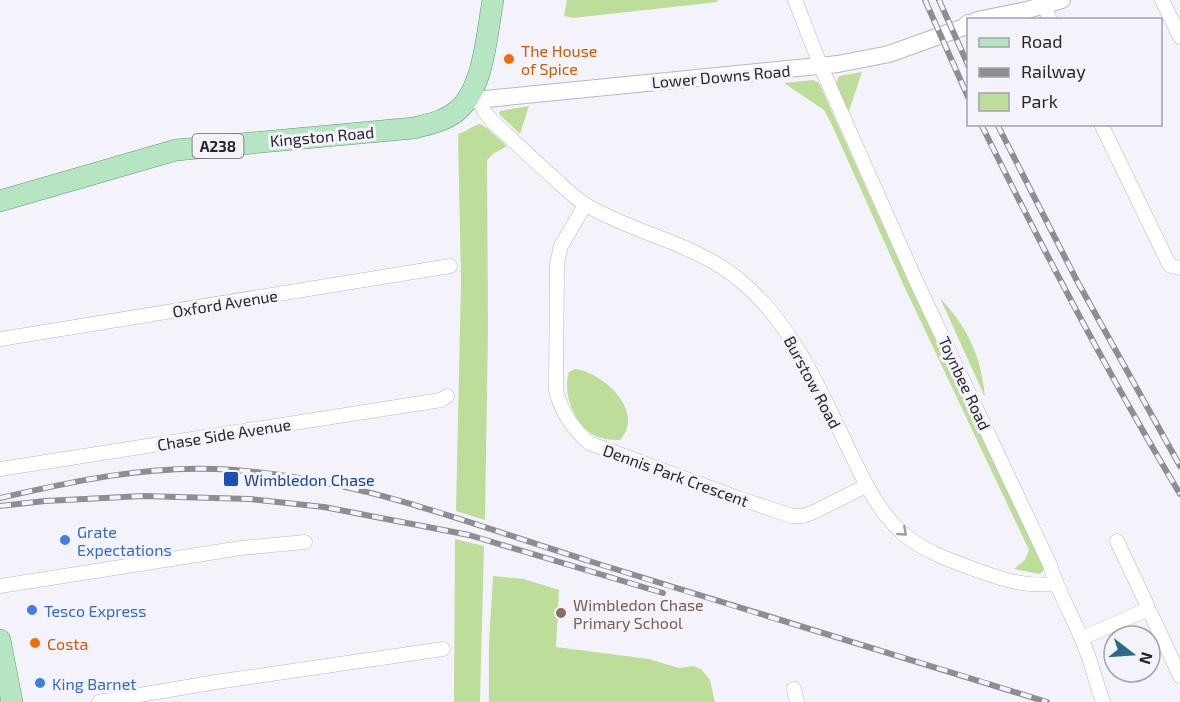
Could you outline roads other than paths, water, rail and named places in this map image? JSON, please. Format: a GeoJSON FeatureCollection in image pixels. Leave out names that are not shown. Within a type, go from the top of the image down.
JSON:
{"type":"FeatureCollection","features":[{"type":"Feature","properties":{"kind":"main road","name":"Kingston Road"},"geometry":{"type":"LineString","coordinates":[[0,201],[176,150],[414,128],[442,120],[473,101],[493,0]]}},
{"type":"Feature","properties":{"kind":"main road"},"geometry":{"type":"LineString","coordinates":[[0,640],[12,702]]}},
{"type":"Feature","properties":{"kind":"street","name":"Toynbee Road"},"geometry":{"type":"LineString","coordinates":[[795,0],[820,66],[916,281],[1082,638],[1103,702]]}},
{"type":"Feature","properties":{"kind":"street"},"geometry":{"type":"LineString","coordinates":[[988,18],[1046,8],[1062,0]]}},
{"type":"Feature","properties":{"kind":"street"},"geometry":{"type":"LineString","coordinates":[[1162,0],[1180,37]]}},
{"type":"Feature","properties":{"kind":"street","name":"Lower Downs Road"},"geometry":{"type":"LineString","coordinates":[[473,101],[820,66],[889,54],[967,25]]}},
{"type":"Feature","properties":{"kind":"street","name":"Burstow Road"},"geometry":{"type":"LineString","coordinates":[[473,101],[585,205],[708,257],[753,292],[790,336],[803,357],[866,486],[891,521],[907,536],[924,548],[1009,581],[1031,586],[1055,584]]}},
{"type":"Feature","properties":{"kind":"street"},"geometry":{"type":"LineString","coordinates":[[1102,126],[1168,262],[1180,268]]}},
{"type":"Feature","properties":{"kind":"street","name":"Dennis Park Crescent"},"geometry":{"type":"LineString","coordinates":[[585,205],[561,246],[557,263],[556,390],[560,405],[577,432],[589,443],[792,516],[803,516],[814,512],[866,486]]}},
{"type":"Feature","properties":{"kind":"street","name":"Oxford Avenue"},"geometry":{"type":"LineString","coordinates":[[0,339],[450,266]]}},
{"type":"Feature","properties":{"kind":"street","name":"Chase Side Avenue"},"geometry":{"type":"LineString","coordinates":[[0,469],[441,400],[447,396]]}},
{"type":"Feature","properties":{"kind":"street"},"geometry":{"type":"LineString","coordinates":[[1117,541],[1147,605],[1146,610]]}},
{"type":"Feature","properties":{"kind":"street"},"geometry":{"type":"LineString","coordinates":[[0,586],[241,548],[305,542]]}},
{"type":"Feature","properties":{"kind":"street"},"geometry":{"type":"LineString","coordinates":[[1082,638],[1146,610]]}},
{"type":"Feature","properties":{"kind":"street"},"geometry":{"type":"LineString","coordinates":[[1146,610],[1150,612],[1180,675]]}},
{"type":"Feature","properties":{"kind":"street"},"geometry":{"type":"LineString","coordinates":[[99,702],[216,682],[443,649]]}},
{"type":"Feature","properties":{"kind":"railway"},"geometry":{"type":"LineString","coordinates":[[925,0],[967,95]]}},
{"type":"Feature","properties":{"kind":"railway"},"geometry":{"type":"LineString","coordinates":[[939,0],[967,63]]}},
{"type":"Feature","properties":{"kind":"railway"},"geometry":{"type":"LineString","coordinates":[[982,126],[1077,311],[1180,494]]}},
{"type":"Feature","properties":{"kind":"railway"},"geometry":{"type":"LineString","coordinates":[[998,126],[1076,279],[1180,466]]}},
{"type":"Feature","properties":{"kind":"railway"},"geometry":{"type":"LineString","coordinates":[[0,498],[80,481],[161,470],[215,469],[312,480],[405,502],[646,579],[1047,702]]}},
{"type":"Feature","properties":{"kind":"railway"},"geometry":{"type":"LineString","coordinates":[[0,506],[45,501],[143,496],[250,499],[324,507],[469,535],[663,593]]}},
{"type":"Feature","properties":{"kind":"place","name":"The House of Spice"},"geometry":{"type":"Point","coordinates":[509,59]}},
{"type":"Feature","properties":{"kind":"place","name":"Wimbledon Chase"},"geometry":{"type":"Point","coordinates":[231,479]}},
{"type":"Feature","properties":{"kind":"place","name":"Grate Expectations"},"geometry":{"type":"Point","coordinates":[65,540]}},
{"type":"Feature","properties":{"kind":"place","name":"Tesco Express"},"geometry":{"type":"Point","coordinates":[32,610]}},
{"type":"Feature","properties":{"kind":"place","name":"Wimbledon Chase Primary School"},"geometry":{"type":"Point","coordinates":[561,613]}},
{"type":"Feature","properties":{"kind":"place","name":"Costa"},"geometry":{"type":"Point","coordinates":[35,643]}},
{"type":"Feature","properties":{"kind":"place","name":"King Barnet"},"geometry":{"type":"Point","coordinates":[40,683]}}]}
